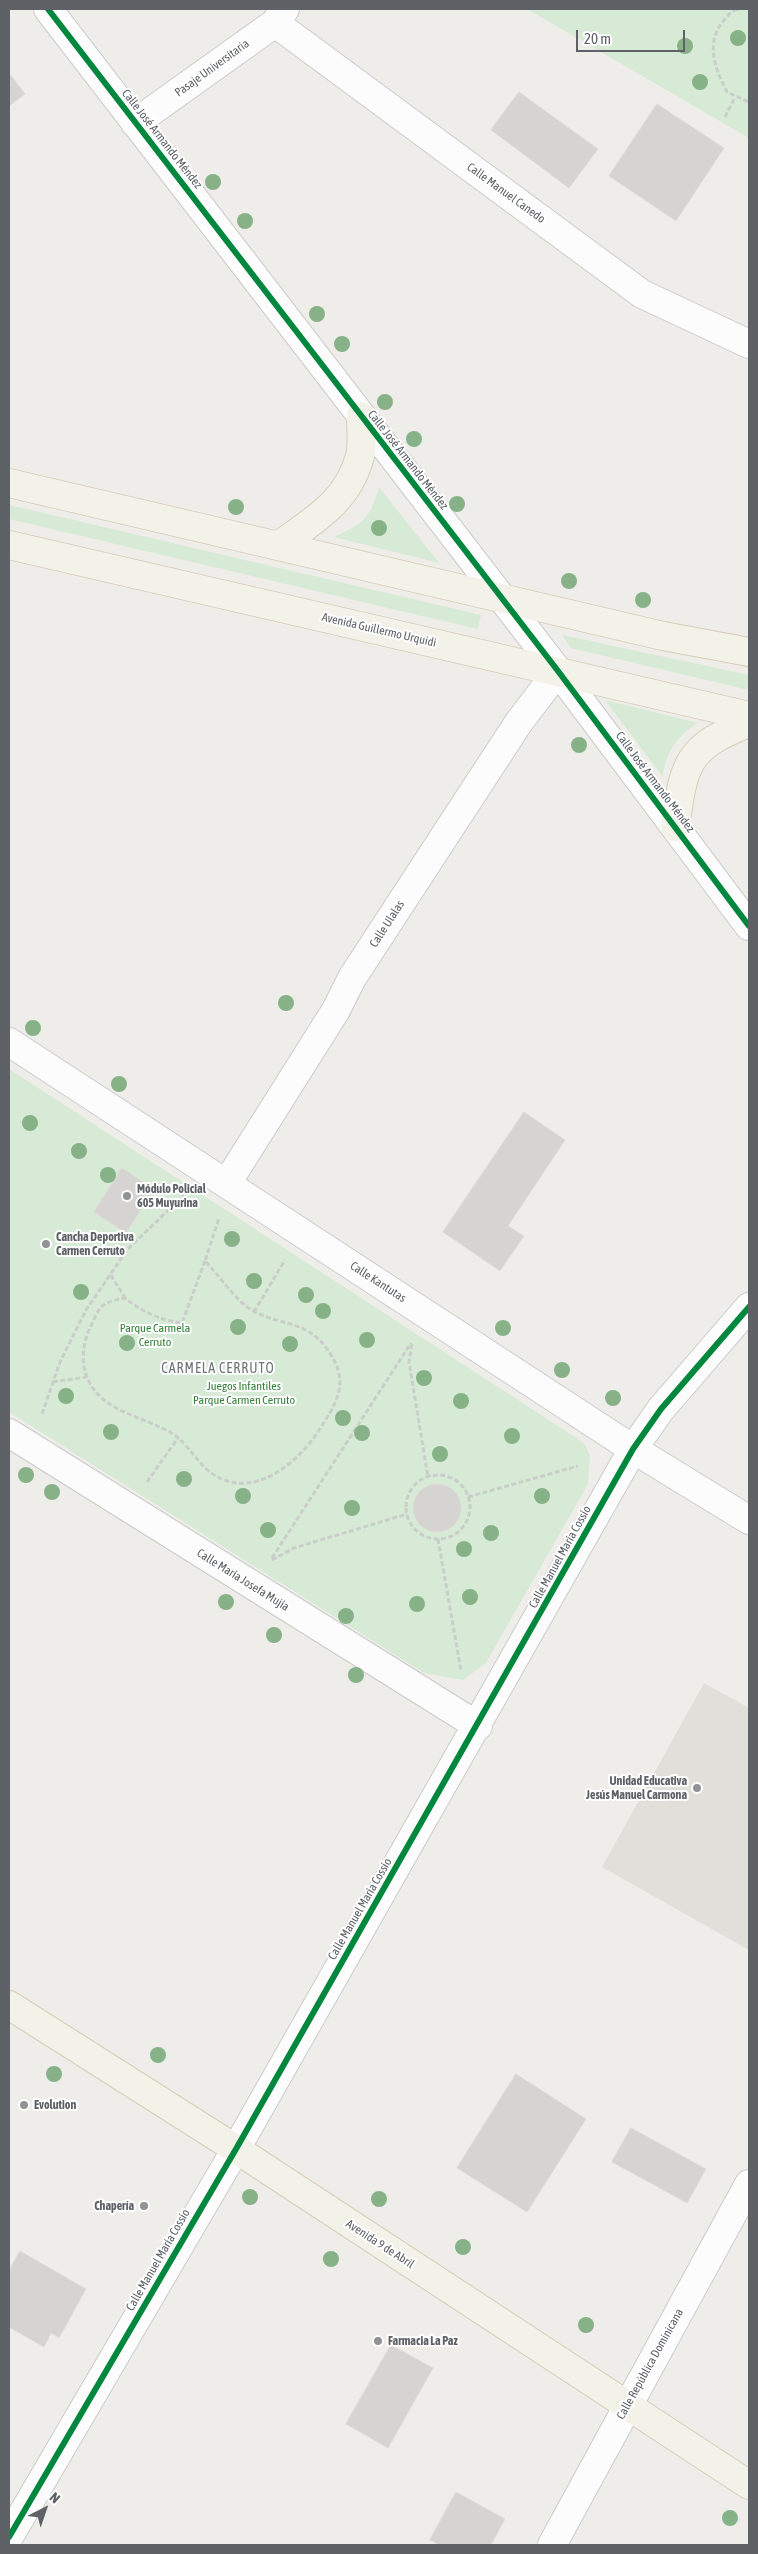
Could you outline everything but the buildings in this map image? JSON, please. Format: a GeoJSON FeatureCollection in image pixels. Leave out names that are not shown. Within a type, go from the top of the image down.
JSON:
{"type":"FeatureCollection","features":[{"type":"Feature","properties":{"kind":"main road"},"geometry":{"type":"LineString","coordinates":[[278,546],[328,511],[346,488],[360,455],[361,416]]}},
{"type":"Feature","properties":{"kind":"main road"},"geometry":{"type":"LineString","coordinates":[[9,483],[499,596],[663,636],[749,652]]}},
{"type":"Feature","properties":{"kind":"main road","name":"Avenida Guillermo Urquidi"},"geometry":{"type":"LineString","coordinates":[[9,545],[749,716]]}},
{"type":"Feature","properties":{"kind":"main road"},"geometry":{"type":"LineString","coordinates":[[675,827],[682,780],[696,753],[718,735],[749,723]]}},
{"type":"Feature","properties":{"kind":"main road","name":"Avenida 9 de Abril"},"geometry":{"type":"LineString","coordinates":[[9,2006],[236,2149],[749,2485]]}},
{"type":"Feature","properties":{"kind":"street","name":"Calle José Armando Méndez"},"geometry":{"type":"LineString","coordinates":[[48,9],[558,672],[749,926]]}},
{"type":"Feature","properties":{"kind":"street","name":"Pasaje Universitaria"},"geometry":{"type":"LineString","coordinates":[[135,123],[280,16]]}},
{"type":"Feature","properties":{"kind":"street","name":"Calle Manuel Canedo"},"geometry":{"type":"LineString","coordinates":[[280,16],[642,294],[749,344]]}},
{"type":"Feature","properties":{"kind":"street","name":"Calle Ulalas"},"geometry":{"type":"LineString","coordinates":[[227,1183],[336,1010],[352,978],[514,730],[558,672]]}},
{"type":"Feature","properties":{"kind":"street","name":"Calle Kantutas"},"geometry":{"type":"LineString","coordinates":[[9,1042],[633,1449],[749,1520]]}},
{"type":"Feature","properties":{"kind":"street","name":"Calle Manuel María Cossío"},"geometry":{"type":"LineString","coordinates":[[9,2536],[236,2149],[478,1726],[633,1449],[661,1409],[749,1307]]}},
{"type":"Feature","properties":{"kind":"street","name":"Calle María Josefa Mujía"},"geometry":{"type":"LineString","coordinates":[[9,1434],[478,1726]]}},
{"type":"Feature","properties":{"kind":"street","name":"Calle República Dominicana"},"geometry":{"type":"LineString","coordinates":[[552,2545],[749,2184]]}},
{"type":"Feature","properties":{"kind":"path"},"geometry":{"type":"LineString","coordinates":[[738,9],[720,25],[712,41],[719,76],[727,92],[749,102]]}},
{"type":"Feature","properties":{"kind":"path"},"geometry":{"type":"LineString","coordinates":[[725,116],[735,97]]}},
{"type":"Feature","properties":{"kind":"path"},"geometry":{"type":"LineString","coordinates":[[41,1417],[60,1362],[86,1310],[127,1250],[184,1195]]}},
{"type":"Feature","properties":{"kind":"path"},"geometry":{"type":"LineString","coordinates":[[111,1276],[125,1298],[139,1309],[164,1320],[182,1324],[219,1217]]}},
{"type":"Feature","properties":{"kind":"path"},"geometry":{"type":"LineString","coordinates":[[254,1312],[285,1259]]}},
{"type":"Feature","properties":{"kind":"path"},"geometry":{"type":"LineString","coordinates":[[125,1298],[106,1302],[99,1309],[86,1336],[83,1360],[86,1377],[102,1400],[120,1411],[161,1427],[178,1438],[209,1470],[226,1482],[244,1484],[259,1482],[285,1467],[318,1432],[338,1401],[341,1373],[327,1348],[309,1332],[291,1323],[254,1312],[205,1261]]}},
{"type":"Feature","properties":{"kind":"path"},"geometry":{"type":"LineString","coordinates":[[407,1514],[294,1548],[270,1562],[412,1341],[409,1362],[428,1477]]}},
{"type":"Feature","properties":{"kind":"path"},"geometry":{"type":"LineString","coordinates":[[53,1382],[86,1377]]}},
{"type":"Feature","properties":{"kind":"path"},"geometry":{"type":"LineString","coordinates":[[146,1484],[178,1438]]}},
{"type":"Feature","properties":{"kind":"path"},"geometry":{"type":"LineString","coordinates":[[468,1497],[578,1466]]}},
{"type":"Feature","properties":{"kind":"path"},"geometry":{"type":"LineString","coordinates":[[438,1476],[456,1482],[468,1497],[470,1507],[464,1526],[453,1535],[438,1539],[428,1538],[418,1532],[407,1514],[408,1496],[420,1482],[428,1477],[438,1476]]}},
{"type":"Feature","properties":{"kind":"path"},"geometry":{"type":"LineString","coordinates":[[438,1539],[461,1671]]}},
{"type":"Feature","properties":{"kind":"shaded area","name":"Unidad Educativa Jesús Manuel Carmona"},"geometry":{"type":"Polygon","coordinates":[[[704,1683],[749,1708],[749,1950],[602,1867],[704,1683]]]}},
{"type":"Feature","properties":{"kind":"green space"},"geometry":{"type":"Polygon","coordinates":[[[527,9],[749,9],[749,138],[527,9]]]}},
{"type":"Feature","properties":{"kind":"green space"},"geometry":{"type":"Polygon","coordinates":[[[379,487],[439,563],[334,537],[359,524],[364,519],[372,507],[379,487]]]}},
{"type":"Feature","properties":{"kind":"green space"},"geometry":{"type":"Polygon","coordinates":[[[9,505],[481,615],[478,629],[9,519],[9,505]]]}},
{"type":"Feature","properties":{"kind":"green space"},"geometry":{"type":"Polygon","coordinates":[[[562,635],[749,675],[749,690],[571,648],[562,635]]]}},
{"type":"Feature","properties":{"kind":"green space"},"geometry":{"type":"Polygon","coordinates":[[[605,700],[698,723],[684,733],[674,746],[666,760],[663,777],[605,700]]]}},
{"type":"Feature","properties":{"kind":"green space","name":"Parque Carmela Cerruto"},"geometry":{"type":"Polygon","coordinates":[[[9,1069],[584,1443],[590,1455],[588,1484],[486,1663],[463,1680],[424,1673],[9,1412],[9,1069]]]}},
{"type":"Feature","properties":{"kind":"cycle path"},"geometry":{"type":"LineString","coordinates":[[48,9],[558,671],[749,926]]}},
{"type":"Feature","properties":{"kind":"cycle path"},"geometry":{"type":"LineString","coordinates":[[9,2537],[236,2149],[633,1449],[661,1409],[749,1307]]}},
{"type":"Feature","properties":{"kind":"place","name":"Módulo Policial 605 Muyurina"},"geometry":{"type":"Point","coordinates":[127,1196]}},
{"type":"Feature","properties":{"kind":"place","name":"Cancha Deportiva Carmen Cerruto"},"geometry":{"type":"Point","coordinates":[46,1244]}},
{"type":"Feature","properties":{"kind":"place","name":"Unidad Educativa Jesús Manuel Carmona"},"geometry":{"type":"Point","coordinates":[697,1788]}},
{"type":"Feature","properties":{"kind":"place","name":"Evolution"},"geometry":{"type":"Point","coordinates":[24,2105]}},
{"type":"Feature","properties":{"kind":"place","name":"Chapería"},"geometry":{"type":"Point","coordinates":[144,2206]}},
{"type":"Feature","properties":{"kind":"place","name":"Farmacia La Paz"},"geometry":{"type":"Point","coordinates":[378,2341]}},
{"type":"Feature","properties":{"kind":"district","name":"CARMELA CERRUTO"},"geometry":{"type":"Point","coordinates":[218,1369]}},
{"type":"Feature","properties":{"kind":"park label","name":"Juegos Infantiles Parque Carmen Cerruto"},"geometry":{"type":"Point","coordinates":[244,1393]}}]}
